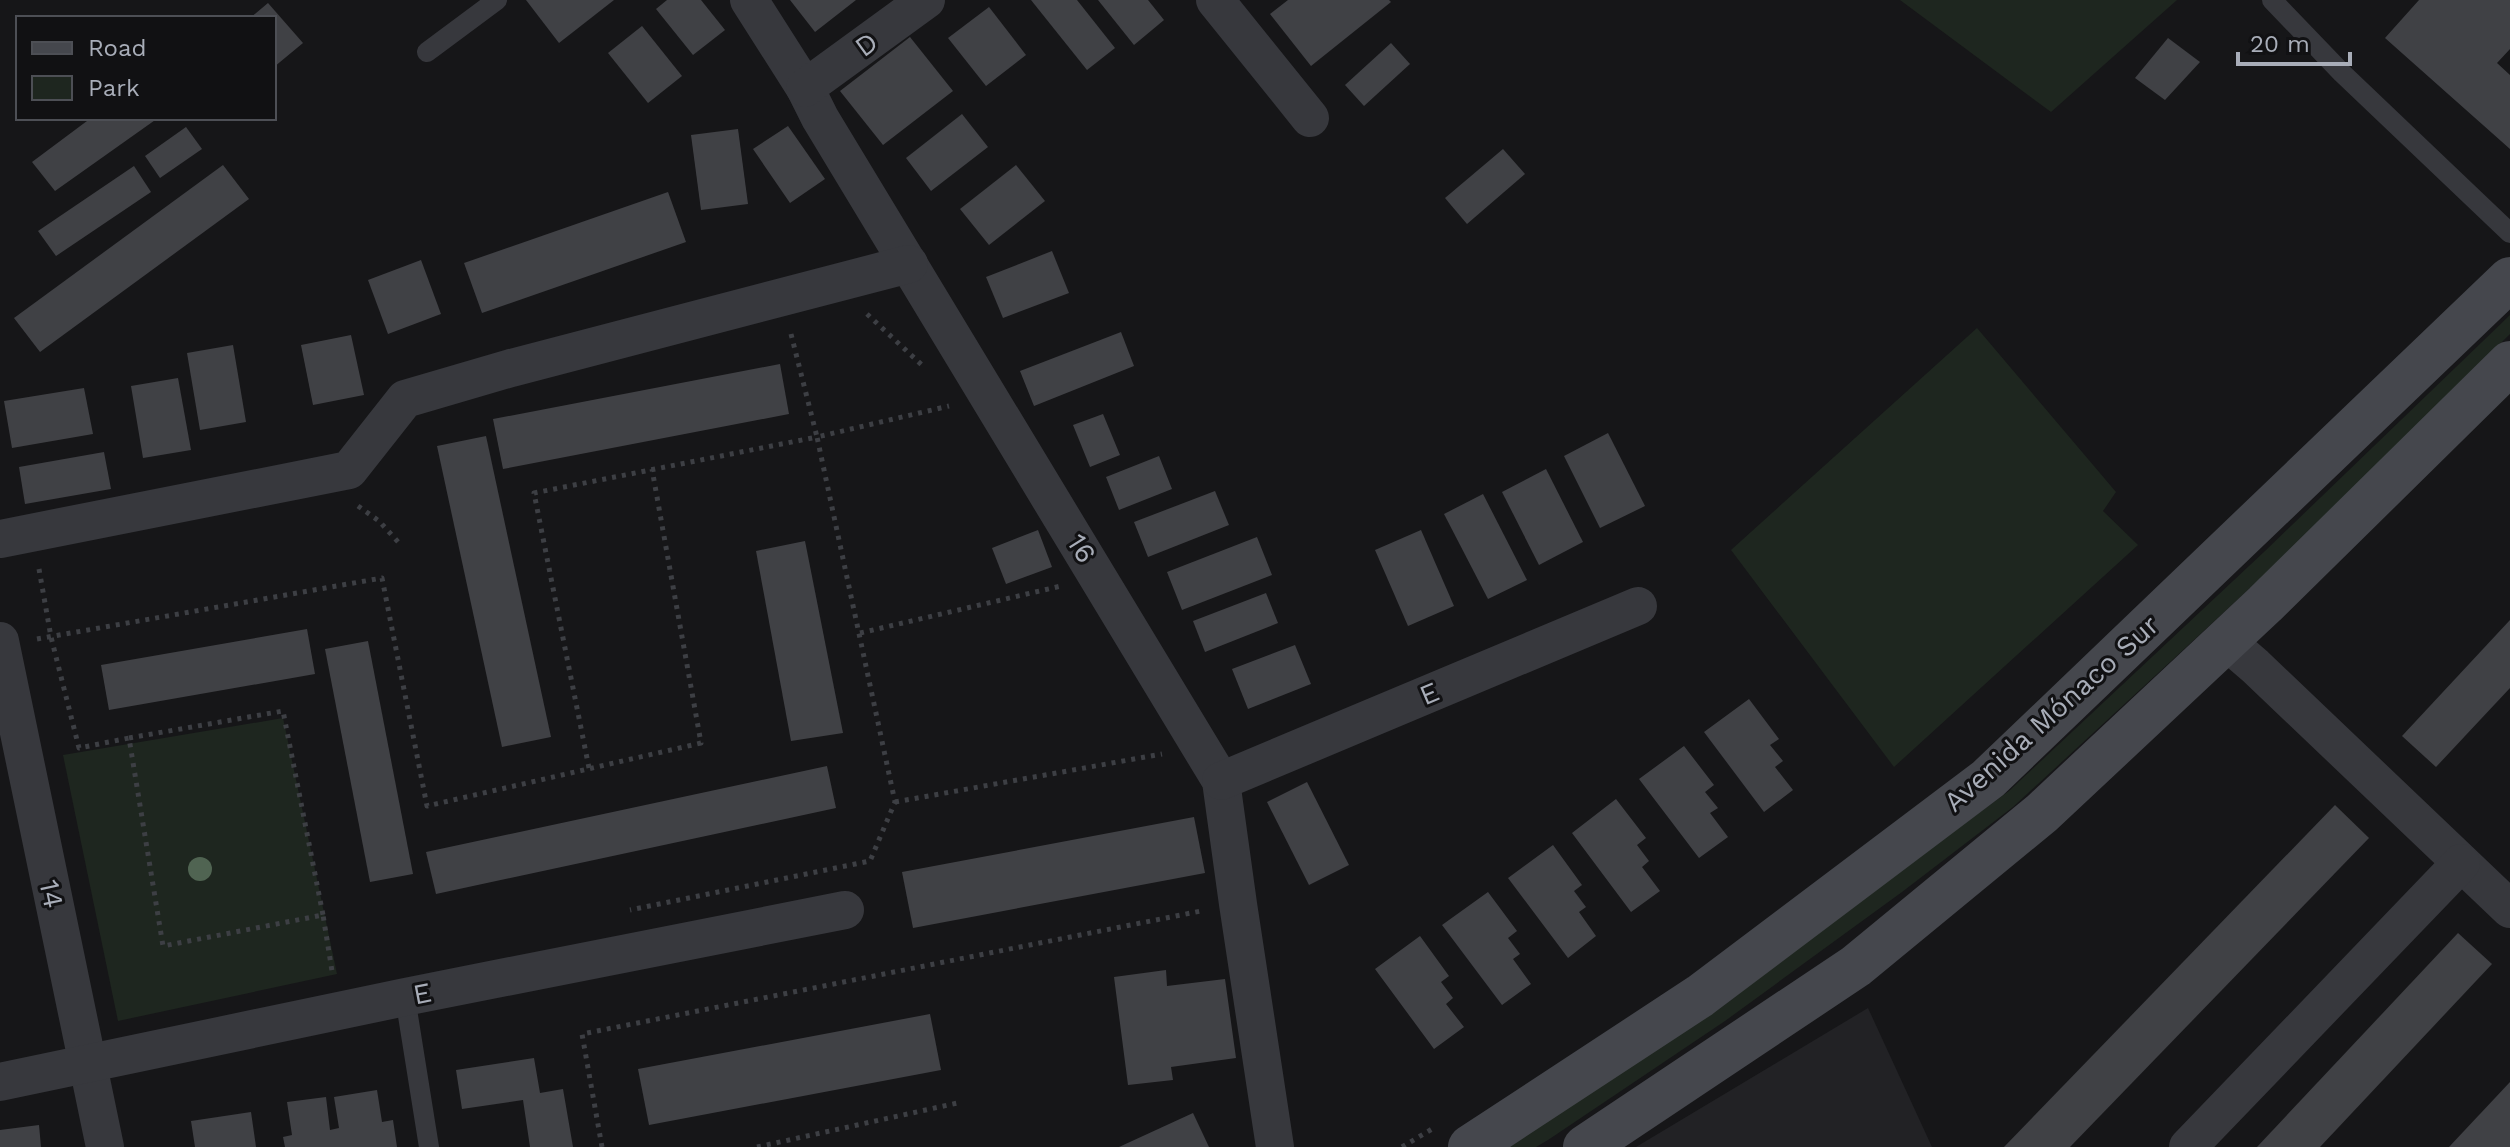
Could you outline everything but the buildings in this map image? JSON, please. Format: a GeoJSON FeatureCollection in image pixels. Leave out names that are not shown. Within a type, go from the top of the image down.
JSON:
{"type":"FeatureCollection","features":[{"type":"Feature","properties":{"kind":"main road","name":"Avenida Mónaco Sur"},"geometry":{"type":"LineString","coordinates":[[1456,1135],[1700,996],[1988,779],[2510,279]]}},
{"type":"Feature","properties":{"kind":"main road"},"geometry":{"type":"LineString","coordinates":[[1585,1147],[1856,966],[2042,813],[2226,641],[2510,363]]}},
{"type":"Feature","properties":{"kind":"street","name":"16"},"geometry":{"type":"LineString","coordinates":[[749,0],[805,88],[820,118],[1221,781],[1275,1147]]}},
{"type":"Feature","properties":{"kind":"street","name":"D"},"geometry":{"type":"LineString","coordinates":[[805,88],[926,0]]}},
{"type":"Feature","properties":{"kind":"street"},"geometry":{"type":"LineString","coordinates":[[1215,0],[1310,118]]}},
{"type":"Feature","properties":{"kind":"street"},"geometry":{"type":"LineString","coordinates":[[16,536],[349,470],[405,399],[511,368],[909,264]]}},
{"type":"Feature","properties":{"kind":"street","name":"E"},"geometry":{"type":"LineString","coordinates":[[1221,781],[1638,606]]}},
{"type":"Feature","properties":{"kind":"street"},"geometry":{"type":"LineString","coordinates":[[2226,641],[2510,909]]}},
{"type":"Feature","properties":{"kind":"street","name":"14"},"geometry":{"type":"LineString","coordinates":[[0,644],[105,1147]]}},
{"type":"Feature","properties":{"kind":"street"},"geometry":{"type":"LineString","coordinates":[[2188,1147],[2461,863]]}},
{"type":"Feature","properties":{"kind":"street","name":"E"},"geometry":{"type":"LineString","coordinates":[[0,1082],[405,997],[845,910]]}},
{"type":"Feature","properties":{"kind":"lane"},"geometry":{"type":"LineString","coordinates":[[427,52],[497,0]]}},
{"type":"Feature","properties":{"kind":"lane"},"geometry":{"type":"LineString","coordinates":[[2272,0],[2342,73],[2510,233]]}},
{"type":"Feature","properties":{"kind":"lane"},"geometry":{"type":"LineString","coordinates":[[405,997],[429,1147]]}},
{"type":"Feature","properties":{"kind":"path"},"geometry":{"type":"LineString","coordinates":[[624,911],[870,861],[895,802],[817,437],[782,297]]}},
{"type":"Feature","properties":{"kind":"path"},"geometry":{"type":"LineString","coordinates":[[589,768],[534,493],[817,437],[989,396]]}},
{"type":"Feature","properties":{"kind":"path"},"geometry":{"type":"LineString","coordinates":[[0,644],[382,578],[427,806],[701,743],[652,469]]}},
{"type":"Feature","properties":{"kind":"path"},"geometry":{"type":"LineString","coordinates":[[16,536],[51,637],[79,748],[283,711],[332,971],[317,975]]}},
{"type":"Feature","properties":{"kind":"path"},"geometry":{"type":"LineString","coordinates":[[860,633],[1100,577]]}},
{"type":"Feature","properties":{"kind":"path"},"geometry":{"type":"LineString","coordinates":[[129,738],[163,946],[323,915]]}},
{"type":"Feature","properties":{"kind":"path"},"geometry":{"type":"LineString","coordinates":[[895,802],[1201,747]]}},
{"type":"Feature","properties":{"kind":"path"},"geometry":{"type":"LineString","coordinates":[[602,1147],[582,1034],[1238,904]]}},
{"type":"Feature","properties":{"kind":"path"},"geometry":{"type":"LineString","coordinates":[[757,1147],[962,1102]]}},
{"type":"Feature","properties":{"kind":"path"},"geometry":{"type":"LineString","coordinates":[[1402,1147],[1456,1135]]}},
{"type":"Feature","properties":{"kind":"shaded area"},"geometry":{"type":"Polygon","coordinates":[[[1868,1008],[1932,1147],[1636,1147],[1868,1008]]]}},
{"type":"Feature","properties":{"kind":"green space"},"geometry":{"type":"Polygon","coordinates":[[[1900,0],[2177,0],[2051,112],[1900,0]]]}},
{"type":"Feature","properties":{"kind":"green space"},"geometry":{"type":"Polygon","coordinates":[[[2510,315],[2510,334],[2273,567],[2013,807],[1725,1021],[1548,1140],[1536,1147],[1502,1147],[1719,1009],[2009,791],[2510,315]]]}},
{"type":"Feature","properties":{"kind":"green space"},"geometry":{"type":"Polygon","coordinates":[[[1977,328],[2116,492],[2103,511],[2138,545],[1894,767],[1731,550],[1977,328]]]}},
{"type":"Feature","properties":{"kind":"green space"},"geometry":{"type":"Polygon","coordinates":[[[283,718],[337,974],[118,1021],[63,755],[283,718]]]}}]}
